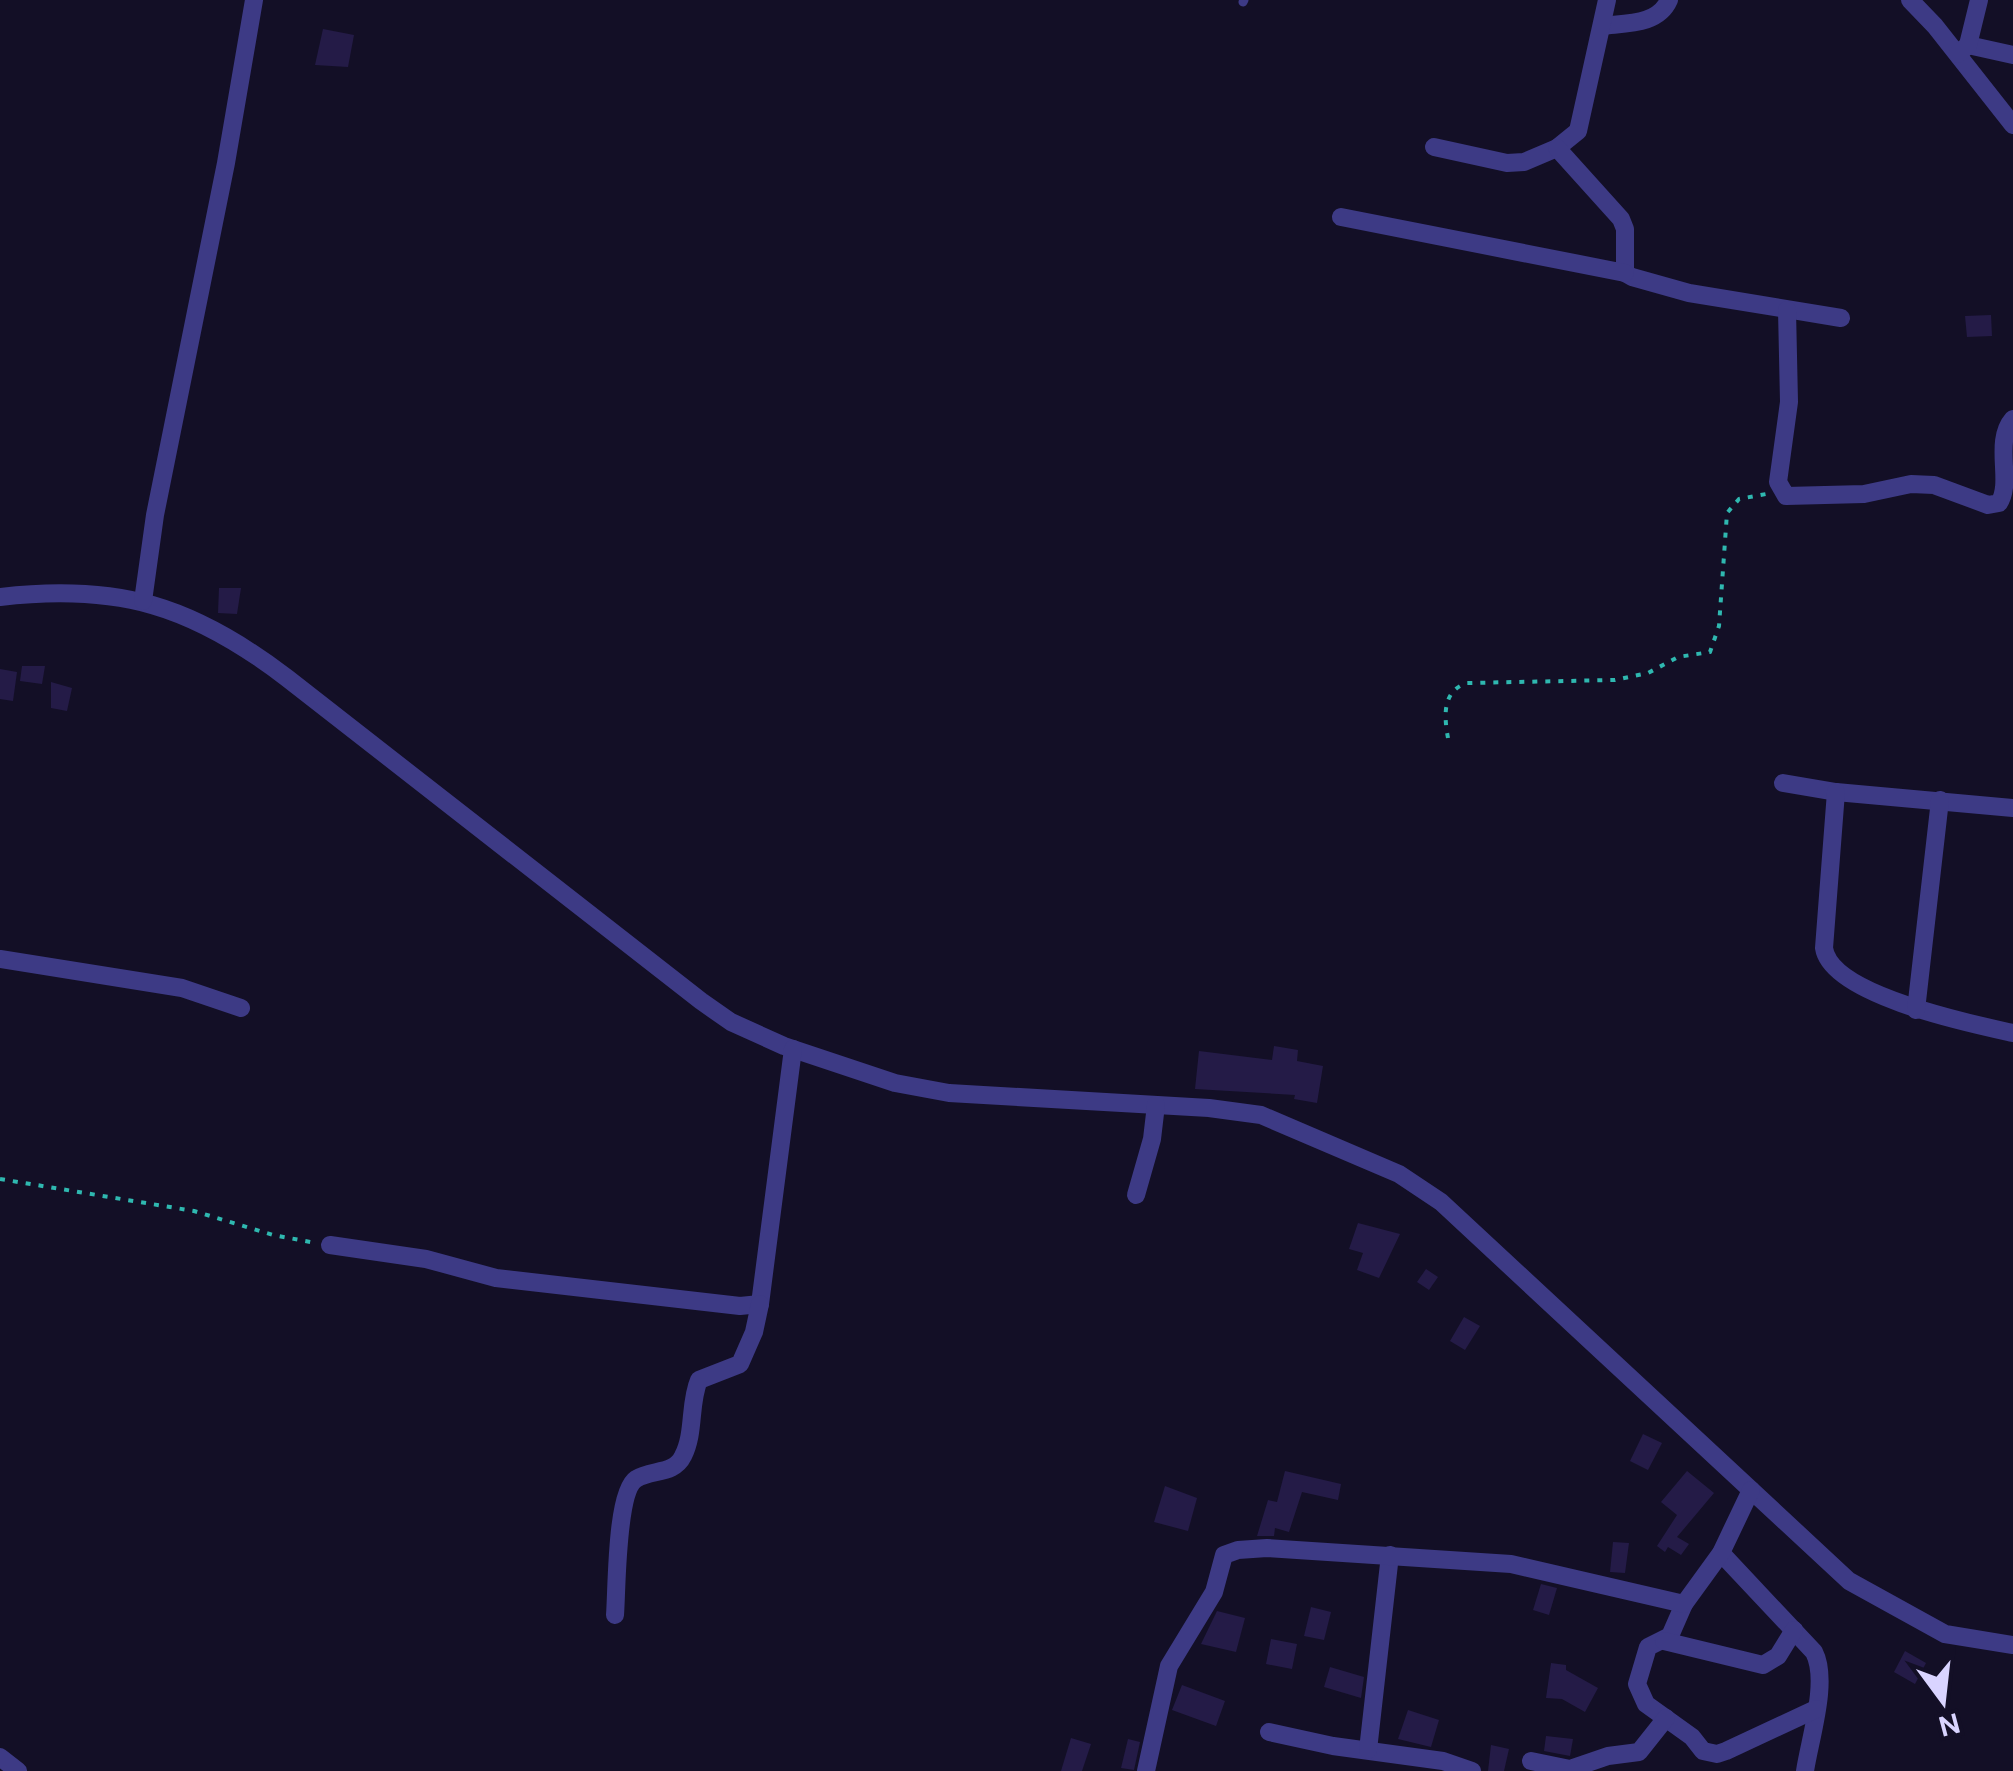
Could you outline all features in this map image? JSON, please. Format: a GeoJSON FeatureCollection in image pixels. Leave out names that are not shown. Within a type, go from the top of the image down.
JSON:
{"type":"FeatureCollection","features":[{"type":"Feature","properties":{"kind":"street"},"geometry":{"type":"LineString","coordinates":[[143,601],[155,515],[226,164],[254,0]]}},
{"type":"Feature","properties":{"kind":"street"},"geometry":{"type":"LineString","coordinates":[[1434,148],[1507,163],[1524,162],[1557,148],[1578,131],[1608,0]]}},
{"type":"Feature","properties":{"kind":"street"},"geometry":{"type":"LineString","coordinates":[[1602,26],[1648,20],[1663,12],[1669,0]]}},
{"type":"Feature","properties":{"kind":"street"},"geometry":{"type":"LineString","coordinates":[[1910,0],[1963,49],[2013,125]]}},
{"type":"Feature","properties":{"kind":"street"},"geometry":{"type":"LineString","coordinates":[[1963,49],[1979,0]]}},
{"type":"Feature","properties":{"kind":"street"},"geometry":{"type":"LineString","coordinates":[[1963,49],[2013,55]]}},
{"type":"Feature","properties":{"kind":"street"},"geometry":{"type":"LineString","coordinates":[[1557,148],[1621,219],[1625,229],[1625,273]]}},
{"type":"Feature","properties":{"kind":"street"},"geometry":{"type":"LineString","coordinates":[[1341,217],[1625,273],[1689,293],[1840,318]]}},
{"type":"Feature","properties":{"kind":"street"},"geometry":{"type":"LineString","coordinates":[[1787,310],[1789,402],[1778,482],[1781,492],[1794,497],[1864,494],[1910,484],[1934,485],[1988,505],[2000,503],[2008,490],[2006,432],[2013,418]]}},
{"type":"Feature","properties":{"kind":"street"},"geometry":{"type":"LineString","coordinates":[[0,597],[62,593],[143,601],[195,619],[245,645],[701,1001],[791,1058],[949,1093],[1209,1108],[1261,1115],[1399,1174],[1441,1202],[1849,1581],[1945,1634],[2013,1646]]}},
{"type":"Feature","properties":{"kind":"street"},"geometry":{"type":"LineString","coordinates":[[1783,783],[1836,792],[2013,808]]}},
{"type":"Feature","properties":{"kind":"street"},"geometry":{"type":"LineString","coordinates":[[1836,792],[1825,958],[1872,990],[1916,1010],[2013,1034]]}},
{"type":"Feature","properties":{"kind":"street"},"geometry":{"type":"LineString","coordinates":[[1916,1010],[1940,800]]}},
{"type":"Feature","properties":{"kind":"street"},"geometry":{"type":"LineString","coordinates":[[0,959],[182,988],[241,1008]]}},
{"type":"Feature","properties":{"kind":"street"},"geometry":{"type":"LineString","coordinates":[[615,1616],[628,1488],[639,1477],[679,1462],[700,1380],[740,1364],[754,1332],[791,1058]]}},
{"type":"Feature","properties":{"kind":"street"},"geometry":{"type":"LineString","coordinates":[[1136,1195],[1152,1139],[1156,1105]]}},
{"type":"Feature","properties":{"kind":"street"},"geometry":{"type":"LineString","coordinates":[[330,1245],[426,1259],[507,1279],[740,1306],[760,1304]]}},
{"type":"Feature","properties":{"kind":"street"},"geometry":{"type":"LineString","coordinates":[[1751,1490],[1722,1553],[1684,1604],[1670,1636],[1648,1648],[1638,1684],[1646,1704],[1692,1737],[1703,1751],[1717,1754],[1816,1709]]}},
{"type":"Feature","properties":{"kind":"street"},"geometry":{"type":"LineString","coordinates":[[1146,1771],[1169,1666],[1214,1592],[1224,1554],[1266,1548],[1537,1568],[1684,1604]]}},
{"type":"Feature","properties":{"kind":"street"},"geometry":{"type":"LineString","coordinates":[[1722,1553],[1814,1652],[1820,1664],[1804,1771]]}},
{"type":"Feature","properties":{"kind":"street"},"geometry":{"type":"LineString","coordinates":[[1368,1750],[1390,1555]]}},
{"type":"Feature","properties":{"kind":"street"},"geometry":{"type":"LineString","coordinates":[[1664,1641],[1762,1665],[1778,1656],[1794,1630]]}},
{"type":"Feature","properties":{"kind":"street"},"geometry":{"type":"LineString","coordinates":[[1530,1761],[1570,1769],[1608,1756],[1639,1752],[1666,1718]]}},
{"type":"Feature","properties":{"kind":"street"},"geometry":{"type":"LineString","coordinates":[[1270,1732],[1368,1750],[1416,1764],[1472,1771]]}},
{"type":"Feature","properties":{"kind":"street"},"geometry":{"type":"LineString","coordinates":[[0,1758],[18,1771]]}},
{"type":"Feature","properties":{"kind":"path"},"geometry":{"type":"LineString","coordinates":[[1448,738],[1444,719],[1448,700],[1457,686],[1615,680],[1648,673],[1678,657],[1710,652],[1719,626],[1727,513],[1739,499],[1781,492]]}},
{"type":"Feature","properties":{"kind":"path"},"geometry":{"type":"LineString","coordinates":[[0,1179],[194,1212],[273,1235],[330,1245]]}},
{"type":"Feature","properties":{"kind":"building"},"geometry":{"type":"Polygon","coordinates":[[[323,29],[354,35],[348,67],[315,65],[323,29]]]}},
{"type":"Feature","properties":{"kind":"building"},"geometry":{"type":"Polygon","coordinates":[[[1991,315],[1992,336],[1967,337],[1965,316],[1991,315]]]}},
{"type":"Feature","properties":{"kind":"building"},"geometry":{"type":"Polygon","coordinates":[[[219,588],[241,588],[237,614],[218,613],[219,588]]]}},
{"type":"Feature","properties":{"kind":"building"},"geometry":{"type":"Polygon","coordinates":[[[22,666],[45,666],[42,684],[20,681],[22,666]]]}},
{"type":"Feature","properties":{"kind":"building"},"geometry":{"type":"Polygon","coordinates":[[[0,669],[17,672],[13,701],[0,699],[0,669]]]}},
{"type":"Feature","properties":{"kind":"building"},"geometry":{"type":"Polygon","coordinates":[[[51,682],[72,688],[67,711],[51,708],[51,682]]]}},
{"type":"Feature","properties":{"kind":"building"},"geometry":{"type":"Polygon","coordinates":[[[1274,1046],[1298,1050],[1297,1061],[1323,1066],[1317,1103],[1294,1099],[1295,1095],[1195,1089],[1199,1051],[1272,1060],[1274,1046]]]}},
{"type":"Feature","properties":{"kind":"building"},"geometry":{"type":"Polygon","coordinates":[[[1358,1223],[1400,1234],[1379,1278],[1357,1270],[1363,1253],[1349,1249],[1358,1223]]]}},
{"type":"Feature","properties":{"kind":"building"},"geometry":{"type":"Polygon","coordinates":[[[1426,1269],[1438,1277],[1429,1290],[1417,1282],[1426,1269]]]}},
{"type":"Feature","properties":{"kind":"building"},"geometry":{"type":"Polygon","coordinates":[[[1464,1317],[1480,1326],[1465,1350],[1450,1341],[1464,1317]]]}},
{"type":"Feature","properties":{"kind":"building"},"geometry":{"type":"Polygon","coordinates":[[[1643,1434],[1662,1443],[1648,1470],[1630,1461],[1643,1434]]]}},
{"type":"Feature","properties":{"kind":"building"},"geometry":{"type":"Polygon","coordinates":[[[1285,1471],[1341,1484],[1338,1500],[1302,1492],[1289,1532],[1275,1528],[1274,1536],[1257,1536],[1268,1500],[1277,1502],[1285,1471]]]}},
{"type":"Feature","properties":{"kind":"building"},"geometry":{"type":"Polygon","coordinates":[[[1687,1471],[1714,1493],[1677,1537],[1689,1544],[1681,1555],[1657,1546],[1677,1515],[1661,1502],[1687,1471]]]}},
{"type":"Feature","properties":{"kind":"building"},"geometry":{"type":"Polygon","coordinates":[[[1165,1486],[1197,1498],[1188,1531],[1154,1522],[1165,1486]]]}},
{"type":"Feature","properties":{"kind":"building"},"geometry":{"type":"Polygon","coordinates":[[[1613,1542],[1629,1543],[1625,1573],[1610,1572],[1613,1542]]]}},
{"type":"Feature","properties":{"kind":"building"},"geometry":{"type":"Polygon","coordinates":[[[1541,1584],[1557,1588],[1549,1615],[1533,1610],[1541,1584]]]}},
{"type":"Feature","properties":{"kind":"building"},"geometry":{"type":"Polygon","coordinates":[[[1311,1607],[1331,1612],[1324,1640],[1304,1636],[1311,1607]]]}},
{"type":"Feature","properties":{"kind":"building"},"geometry":{"type":"Polygon","coordinates":[[[1217,1611],[1245,1618],[1236,1652],[1201,1644],[1217,1611]]]}},
{"type":"Feature","properties":{"kind":"building"},"geometry":{"type":"Polygon","coordinates":[[[1271,1639],[1297,1644],[1292,1669],[1266,1664],[1271,1639]]]}},
{"type":"Feature","properties":{"kind":"building"},"geometry":{"type":"Polygon","coordinates":[[[1905,1651],[1926,1663],[1915,1684],[1894,1672],[1905,1651]]]}},
{"type":"Feature","properties":{"kind":"building"},"geometry":{"type":"Polygon","coordinates":[[[1551,1663],[1566,1665],[1566,1670],[1598,1688],[1585,1712],[1562,1699],[1546,1698],[1551,1663]]]}},
{"type":"Feature","properties":{"kind":"building"},"geometry":{"type":"Polygon","coordinates":[[[1330,1667],[1364,1677],[1361,1698],[1324,1687],[1330,1667]]]}},
{"type":"Feature","properties":{"kind":"building"},"geometry":{"type":"Polygon","coordinates":[[[1182,1685],[1225,1701],[1216,1726],[1172,1710],[1182,1685]]]}},
{"type":"Feature","properties":{"kind":"building"},"geometry":{"type":"Polygon","coordinates":[[[1408,1710],[1439,1720],[1431,1747],[1398,1739],[1408,1710]]]}},
{"type":"Feature","properties":{"kind":"building"},"geometry":{"type":"Polygon","coordinates":[[[1546,1736],[1573,1739],[1570,1756],[1544,1751],[1546,1736]]]}},
{"type":"Feature","properties":{"kind":"building"},"geometry":{"type":"Polygon","coordinates":[[[1071,1738],[1091,1744],[1082,1771],[1061,1771],[1071,1738]]]}},
{"type":"Feature","properties":{"kind":"building"},"geometry":{"type":"Polygon","coordinates":[[[1128,1739],[1140,1742],[1134,1770],[1121,1768],[1128,1739]]]}},
{"type":"Feature","properties":{"kind":"building"},"geometry":{"type":"Polygon","coordinates":[[[1491,1745],[1509,1749],[1504,1771],[1488,1771],[1491,1745]]]}}]}
